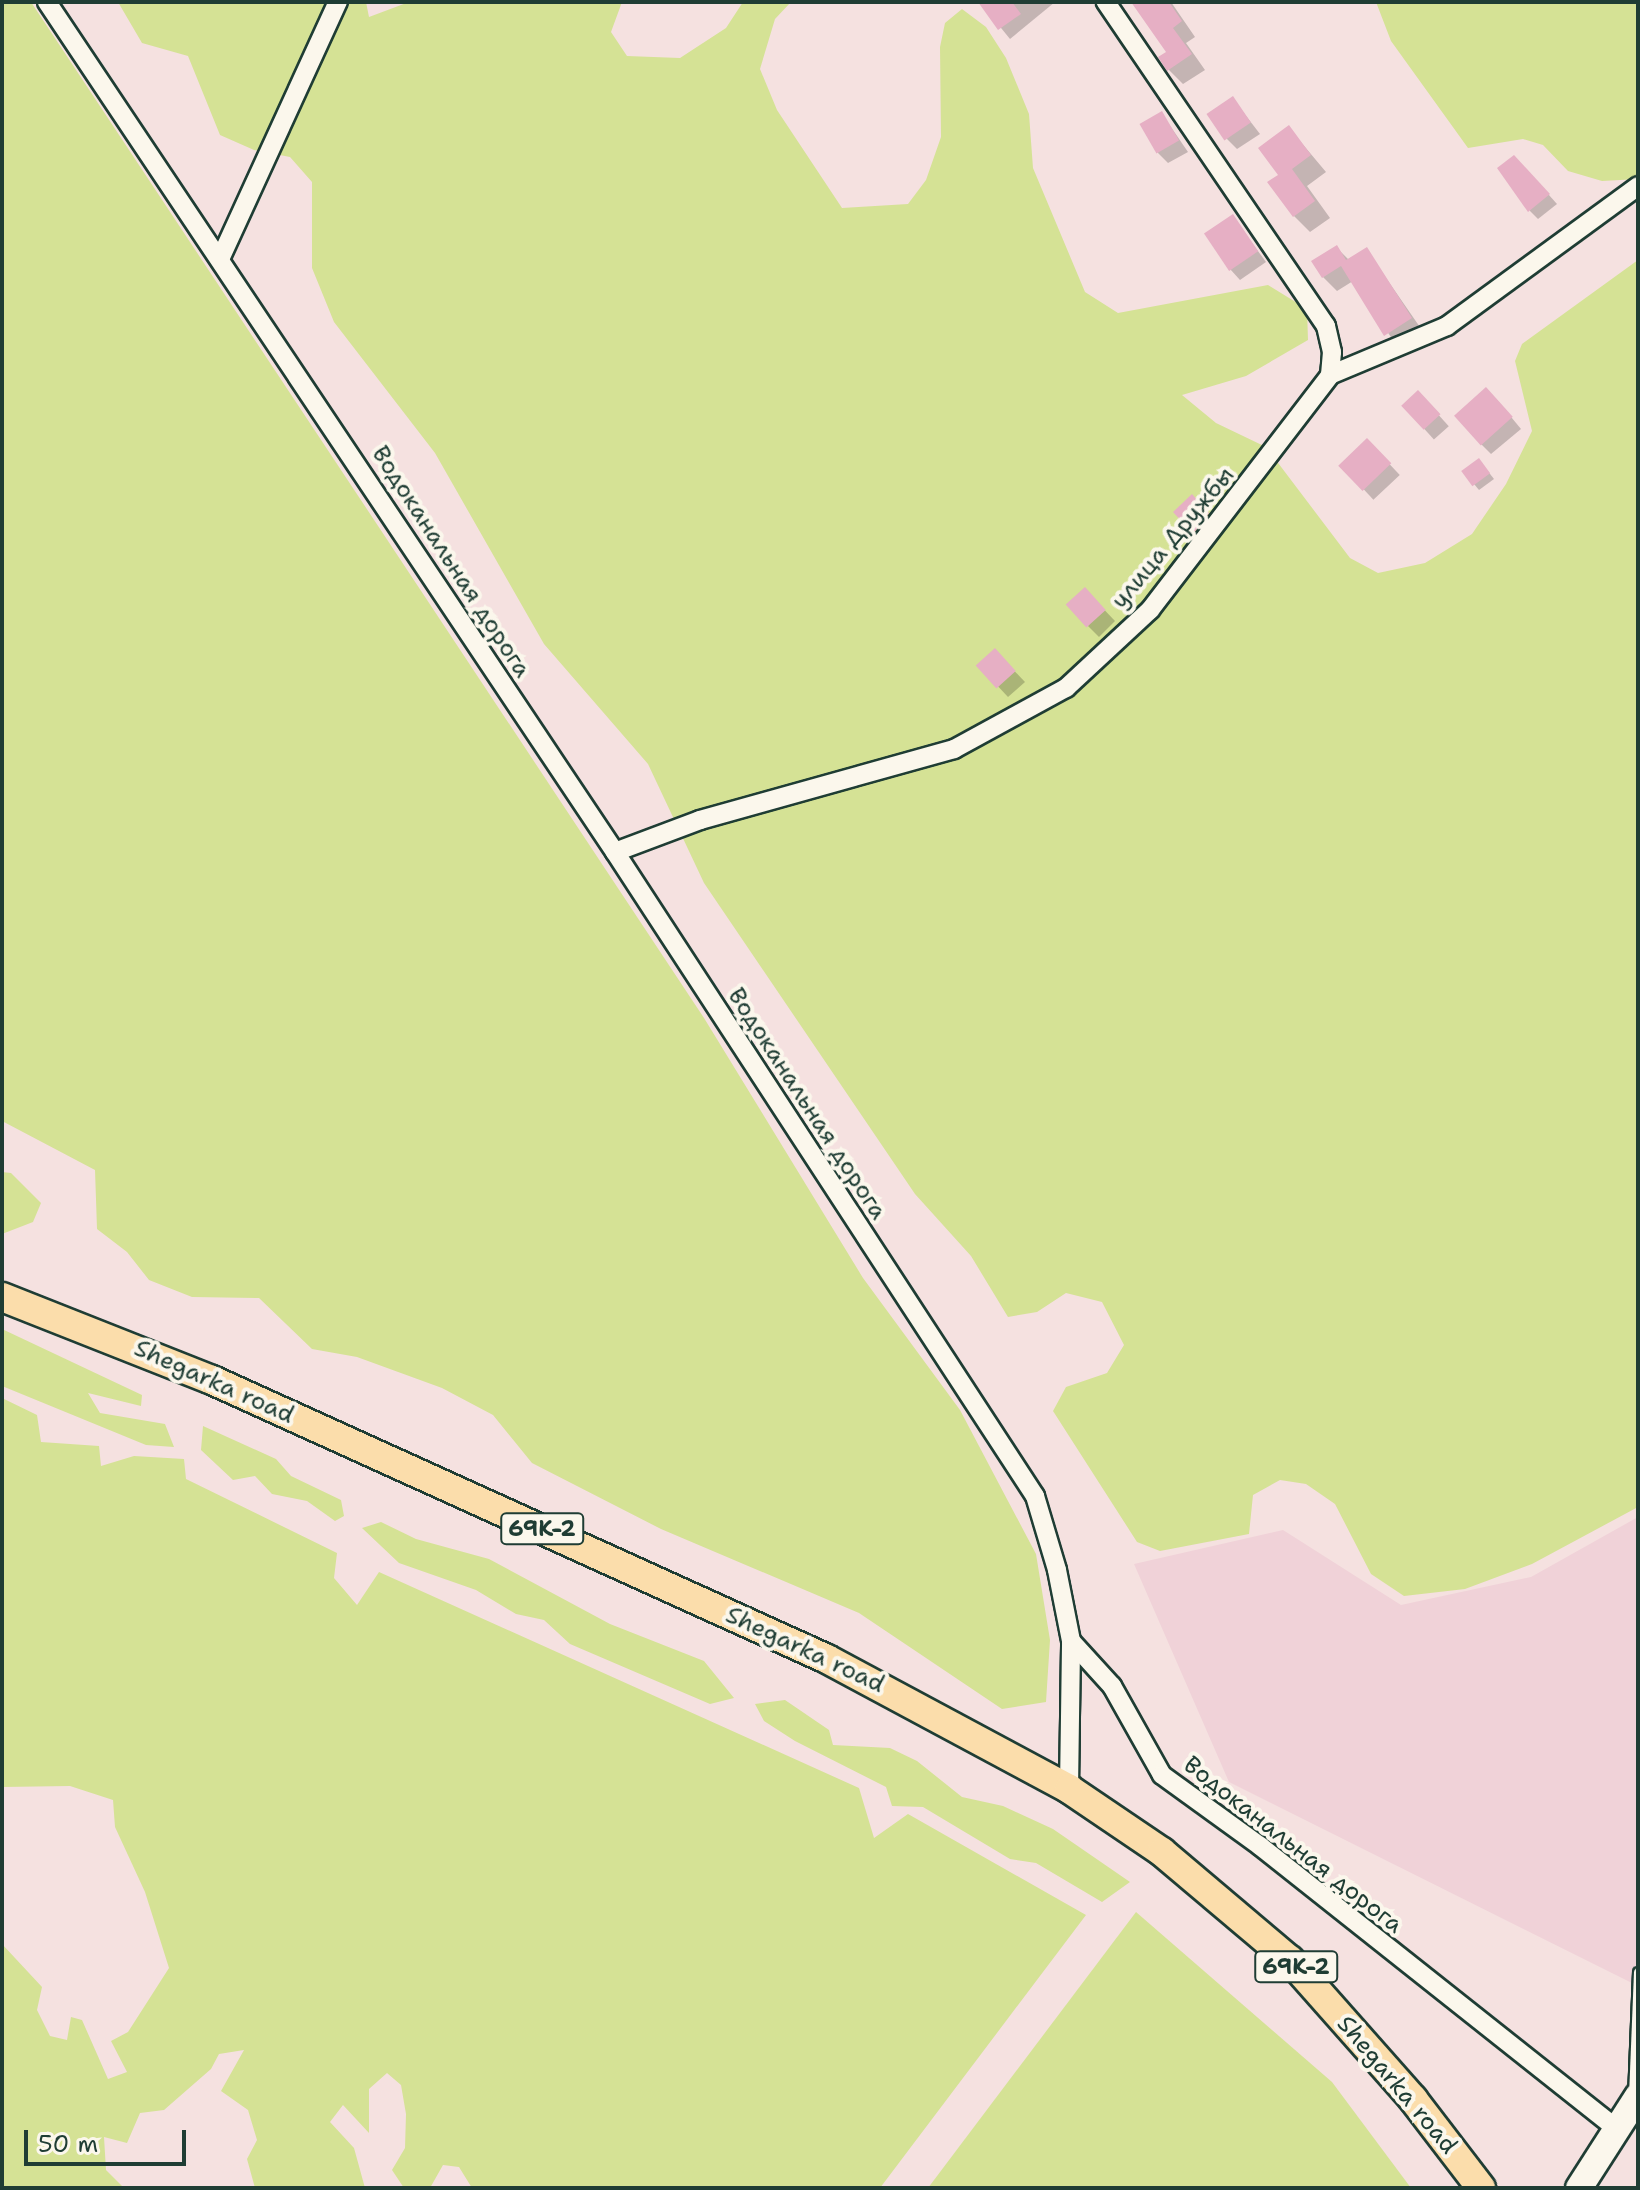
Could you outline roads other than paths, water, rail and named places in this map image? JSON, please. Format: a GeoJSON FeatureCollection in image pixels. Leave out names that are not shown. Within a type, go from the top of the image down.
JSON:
{"type":"FeatureCollection","features":[{"type":"Feature","properties":{"kind":"main road","name":"Shegarka road"},"geometry":{"type":"LineString","coordinates":[[2,1297],[212,1380],[827,1659],[1069,1789],[1162,1852],[1290,1960],[1413,2099],[1481,2188]]}},
{"type":"Feature","properties":{"kind":"street","name":"Водоканальная дорога"},"geometry":{"type":"LineString","coordinates":[[47,2],[221,257],[615,852],[1035,1496],[1071,1641],[1112,1686],[1162,1775],[1260,1846],[1614,2127]]}},
{"type":"Feature","properties":{"kind":"street"},"geometry":{"type":"LineString","coordinates":[[221,257],[338,2]]}},
{"type":"Feature","properties":{"kind":"street"},"geometry":{"type":"LineString","coordinates":[[1106,2],[1326,326],[1332,352],[1330,375],[1447,326],[1638,186]]}},
{"type":"Feature","properties":{"kind":"street","name":"улица Дружбы"},"geometry":{"type":"LineString","coordinates":[[615,852],[700,820],[954,749],[1066,688],[1150,610],[1330,375]]}},
{"type":"Feature","properties":{"kind":"street"},"geometry":{"type":"LineString","coordinates":[[1069,1789],[1071,1641]]}},
{"type":"Feature","properties":{"kind":"street"},"geometry":{"type":"LineString","coordinates":[[1579,2188],[1614,2127],[1636,2097]]}},
{"type":"Feature","properties":{"kind":"lane"},"geometry":{"type":"LineString","coordinates":[[1636,2097],[1638,1972]]}}]}
